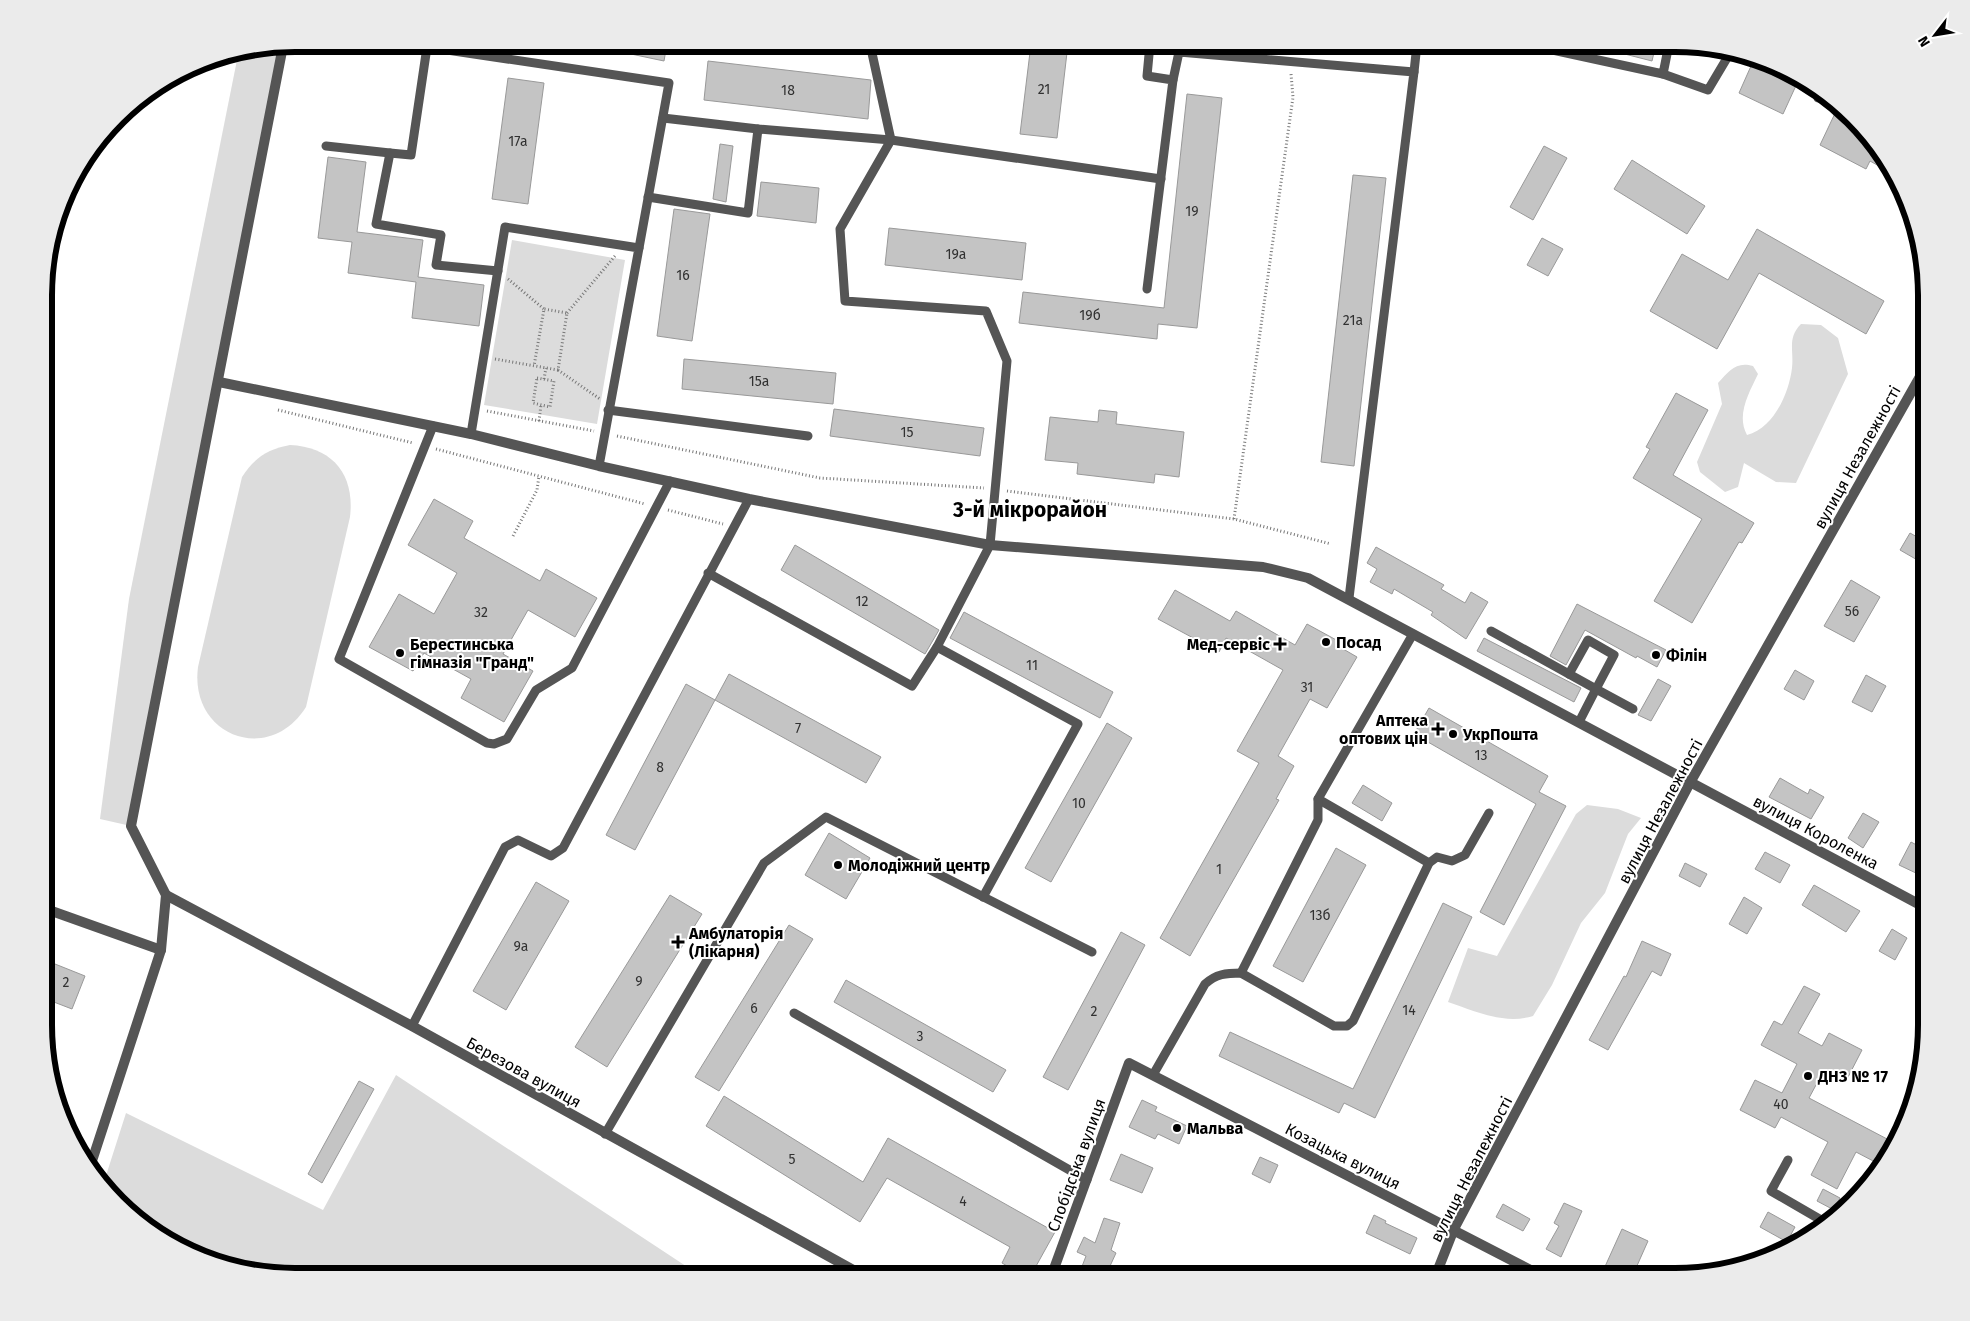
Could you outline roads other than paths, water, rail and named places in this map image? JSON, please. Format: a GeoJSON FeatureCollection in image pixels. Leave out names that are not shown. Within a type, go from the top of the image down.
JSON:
{"type":"FeatureCollection","features":[{"type":"Feature","properties":{"kind":"street"},"geometry":{"type":"LineString","coordinates":[[93,1159],[161,950],[166,895],[131,826],[282,53]]}},
{"type":"Feature","properties":{"kind":"street","name":"вулиця Незалежності"},"geometry":{"type":"LineString","coordinates":[[1439,1268],[1454,1229],[1691,781],[1918,380]]}},
{"type":"Feature","properties":{"kind":"street","name":"вулиця Короленка"},"geometry":{"type":"LineString","coordinates":[[219,382],[471,434],[599,466],[749,498],[990,545],[1263,568],[1308,578],[1349,598],[1918,904]]}},
{"type":"Feature","properties":{"kind":"street","name":"Березова вулиця"},"geometry":{"type":"LineString","coordinates":[[166,895],[412,1026],[850,1268]]}},
{"type":"Feature","properties":{"kind":"street"},"geometry":{"type":"LineString","coordinates":[[52,910],[161,950]]}},
{"type":"Feature","properties":{"kind":"street","name":"Козацька вулиця"},"geometry":{"type":"LineString","coordinates":[[1129,1063],[1527,1268]]}},
{"type":"Feature","properties":{"kind":"street","name":"Слобідська вулиця"},"geometry":{"type":"LineString","coordinates":[[1054,1268],[1129,1063]]}},
{"type":"Feature","properties":{"kind":"lane"},"geometry":{"type":"LineString","coordinates":[[326,146],[411,155],[426,52]]}},
{"type":"Feature","properties":{"kind":"lane"},"geometry":{"type":"LineString","coordinates":[[462,52],[669,82],[608,408],[599,466]]}},
{"type":"Feature","properties":{"kind":"lane"},"geometry":{"type":"LineString","coordinates":[[708,573],[912,686],[937,647],[990,545],[1007,360],[986,311],[845,302],[840,229],[891,140],[872,52]]}},
{"type":"Feature","properties":{"kind":"lane"},"geometry":{"type":"LineString","coordinates":[[1149,52],[1147,76],[1174,80]]}},
{"type":"Feature","properties":{"kind":"lane"},"geometry":{"type":"LineString","coordinates":[[1148,290],[1178,52],[1414,72]]}},
{"type":"Feature","properties":{"kind":"lane"},"geometry":{"type":"LineString","coordinates":[[1349,598],[1416,52]]}},
{"type":"Feature","properties":{"kind":"lane"},"geometry":{"type":"LineString","coordinates":[[1561,52],[1663,74],[1708,90],[1727,58]]}},
{"type":"Feature","properties":{"kind":"lane"},"geometry":{"type":"LineString","coordinates":[[1663,74],[1667,52]]}},
{"type":"Feature","properties":{"kind":"lane"},"geometry":{"type":"LineString","coordinates":[[662,118],[758,129],[891,140],[1161,179]]}},
{"type":"Feature","properties":{"kind":"lane"},"geometry":{"type":"LineString","coordinates":[[648,197],[748,213],[758,129]]}},
{"type":"Feature","properties":{"kind":"lane"},"geometry":{"type":"LineString","coordinates":[[390,152],[376,224],[441,235],[436,265],[498,271]]}},
{"type":"Feature","properties":{"kind":"lane"},"geometry":{"type":"LineString","coordinates":[[471,434],[505,227],[639,248]]}},
{"type":"Feature","properties":{"kind":"lane"},"geometry":{"type":"LineString","coordinates":[[608,408],[808,436]]}},
{"type":"Feature","properties":{"kind":"lane"},"geometry":{"type":"LineString","coordinates":[[433,426],[339,659],[481,740],[494,744],[507,739],[511,734],[539,686],[572,668],[670,481]]}},
{"type":"Feature","properties":{"kind":"lane"},"geometry":{"type":"LineString","coordinates":[[412,1026],[505,846],[518,840],[551,856],[564,848],[749,498]]}},
{"type":"Feature","properties":{"kind":"lane"},"geometry":{"type":"LineString","coordinates":[[1491,631],[1633,709]]}},
{"type":"Feature","properties":{"kind":"lane"},"geometry":{"type":"LineString","coordinates":[[1241,973],[1318,820],[1318,799],[1413,634]]}},
{"type":"Feature","properties":{"kind":"lane"},"geometry":{"type":"LineString","coordinates":[[1569,674],[1588,640],[1614,655],[1579,722]]}},
{"type":"Feature","properties":{"kind":"lane"},"geometry":{"type":"LineString","coordinates":[[937,647],[1078,724],[983,897]]}},
{"type":"Feature","properties":{"kind":"lane"},"geometry":{"type":"LineString","coordinates":[[1318,799],[1429,863]]}},
{"type":"Feature","properties":{"kind":"lane"},"geometry":{"type":"LineString","coordinates":[[1153,1075],[1205,984],[1213,977],[1224,973],[1241,973],[1334,1026],[1348,1026],[1353,1021],[1429,863],[1437,857],[1452,861],[1465,854],[1489,813]]}},
{"type":"Feature","properties":{"kind":"lane"},"geometry":{"type":"LineString","coordinates":[[605,1134],[764,863],[826,817],[1092,952]]}},
{"type":"Feature","properties":{"kind":"lane"},"geometry":{"type":"LineString","coordinates":[[794,1013],[1087,1180]]}},
{"type":"Feature","properties":{"kind":"lane"},"geometry":{"type":"LineString","coordinates":[[1788,1160],[1770,1191],[1820,1219]]}},
{"type":"Feature","properties":{"kind":"place","name":"Посад"},"geometry":{"type":"Point","coordinates":[1326,642]}},
{"type":"Feature","properties":{"kind":"place","name":"Мед-сервіс"},"geometry":{"type":"Point","coordinates":[1280,644]}},
{"type":"Feature","properties":{"kind":"place","name":"Берестинська гімназія \"Гранд\""},"geometry":{"type":"Point","coordinates":[400,653]}},
{"type":"Feature","properties":{"kind":"place","name":"Філін"},"geometry":{"type":"Point","coordinates":[1656,655]}},
{"type":"Feature","properties":{"kind":"place","name":"Аптека оптових цін"},"geometry":{"type":"Point","coordinates":[1438,729]}},
{"type":"Feature","properties":{"kind":"place","name":"УкрПошта"},"geometry":{"type":"Point","coordinates":[1453,734]}},
{"type":"Feature","properties":{"kind":"place","name":"Молодіжний центр"},"geometry":{"type":"Point","coordinates":[838,865]}},
{"type":"Feature","properties":{"kind":"place","name":"Амбулаторія (Лікарня)"},"geometry":{"type":"Point","coordinates":[678,942]}},
{"type":"Feature","properties":{"kind":"place","name":"ДНЗ № 17"},"geometry":{"type":"Point","coordinates":[1808,1076]}},
{"type":"Feature","properties":{"kind":"place","name":"Мальва"},"geometry":{"type":"Point","coordinates":[1177,1128]}},
{"type":"Feature","properties":{"kind":"district","name":"3-й мікрорайон"},"geometry":{"type":"Point","coordinates":[1030,510]}}]}
